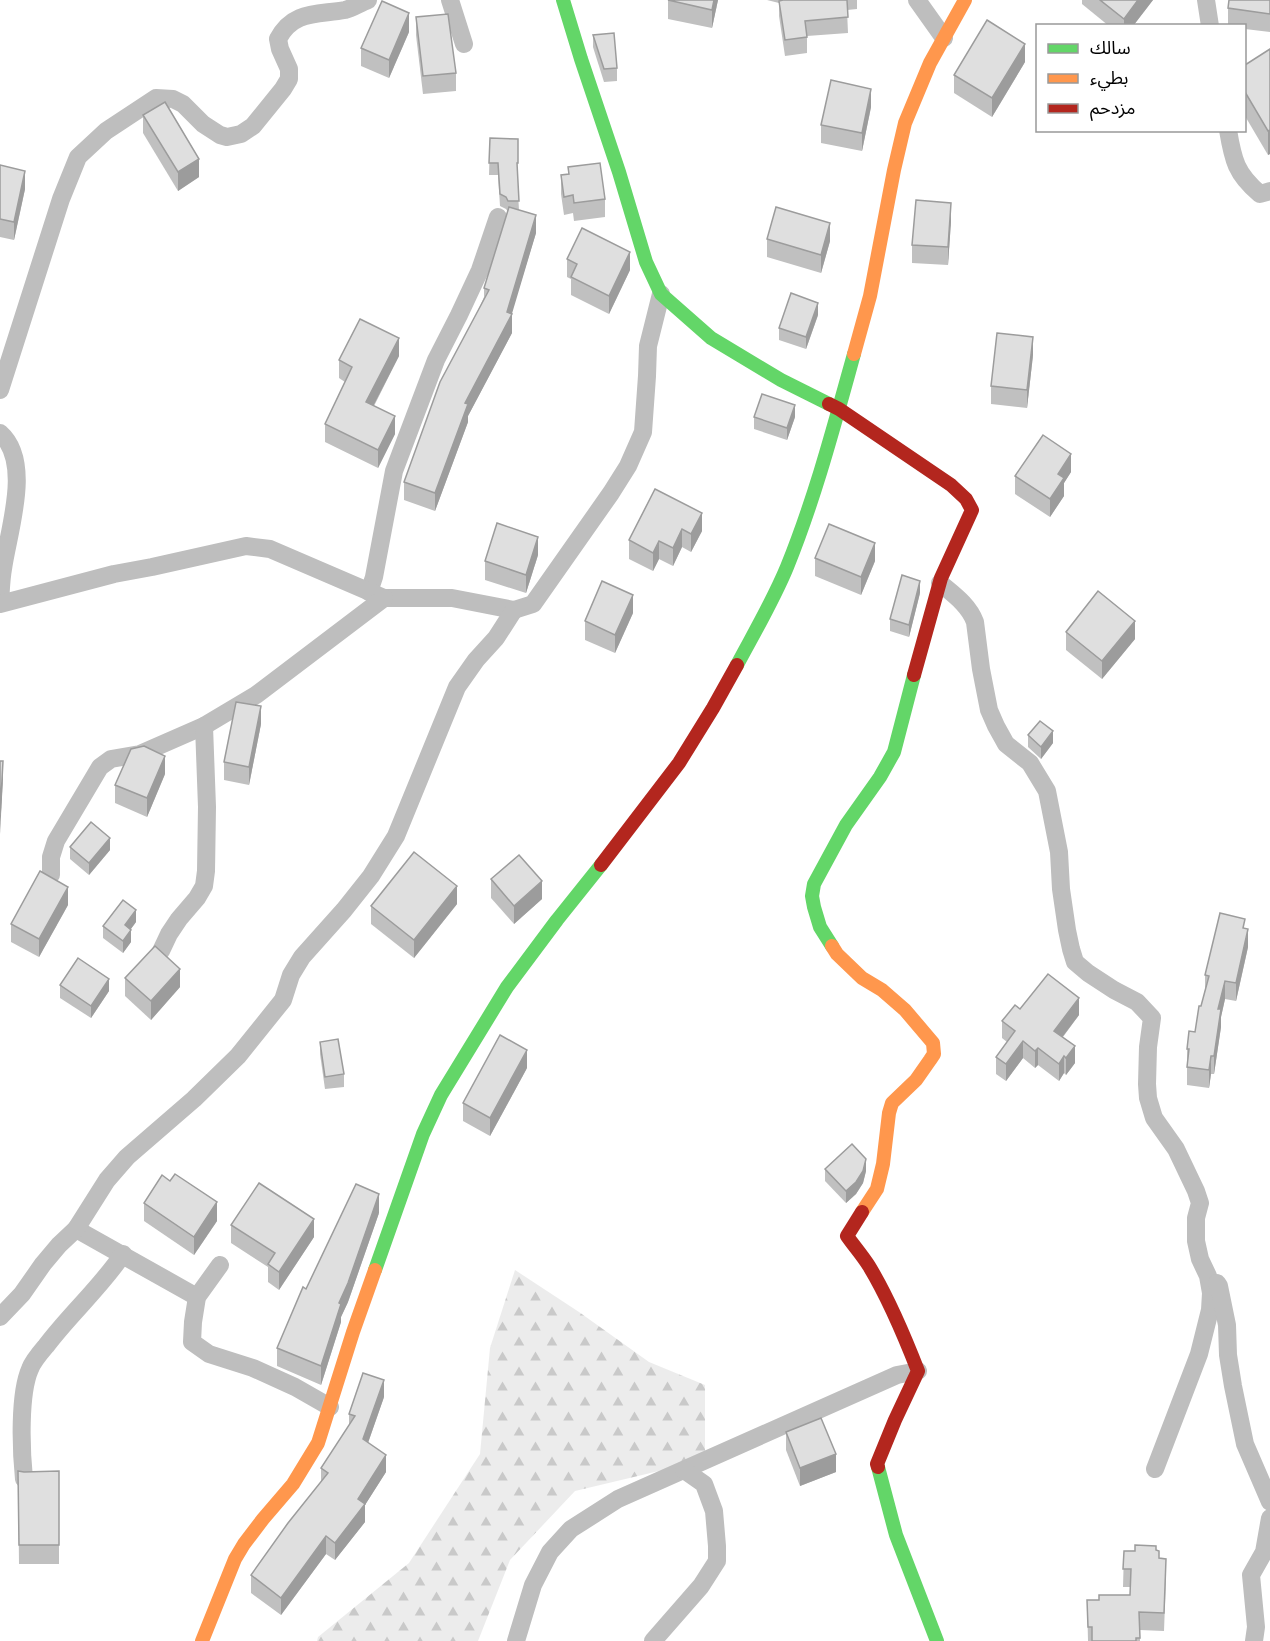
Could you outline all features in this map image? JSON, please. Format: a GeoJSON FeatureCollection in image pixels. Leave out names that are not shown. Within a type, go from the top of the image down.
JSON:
{"type":"FeatureCollection","features":[{"type":"Feature","properties":{"kind":"street"},"geometry":{"type":"LineString","coordinates":[[0,390],[61,199],[78,158],[106,131],[156,98],[173,99],[183,104],[203,124],[220,135],[227,137],[241,134],[253,126],[284,89],[289,78],[289,69],[278,39],[283,29],[306,15],[348,9],[368,0]]}},
{"type":"Feature","properties":{"kind":"street"},"geometry":{"type":"LineString","coordinates":[[450,0],[464,44]]}},
{"type":"Feature","properties":{"kind":"street"},"geometry":{"type":"LineString","coordinates":[[563,0],[643,252],[661,294],[711,338],[781,380],[839,409],[957,490],[969,501],[972,510],[940,583],[894,752],[833,847],[814,884],[812,896],[820,927],[837,954],[861,978],[882,990],[905,1010],[933,1043],[934,1054],[930,1060],[916,1080],[892,1103],[884,1164],[877,1190],[847,1236],[862,1256],[890,1307],[903,1332],[918,1371],[877,1464],[896,1535],[937,1641]]}},
{"type":"Feature","properties":{"kind":"street"},"geometry":{"type":"LineString","coordinates":[[917,0],[944,38]]}},
{"type":"Feature","properties":{"kind":"street"},"geometry":{"type":"LineString","coordinates":[[202,1641],[228,1571],[235,1559],[293,1484],[318,1443],[374,1271],[423,1134],[441,1095],[507,987],[679,763],[713,708],[769,606],[787,567],[839,409],[870,296],[905,123],[930,63],[965,0]]}},
{"type":"Feature","properties":{"kind":"street"},"geometry":{"type":"LineString","coordinates":[[1206,0],[1210,24]]}},
{"type":"Feature","properties":{"kind":"street"},"geometry":{"type":"LineString","coordinates":[[1228,132],[1233,158],[1246,182],[1260,194],[1270,191]]}},
{"type":"Feature","properties":{"kind":"street"},"geometry":{"type":"LineString","coordinates":[[377,595],[374,577],[394,471],[436,360],[480,270],[498,217]]}},
{"type":"Feature","properties":{"kind":"street"},"geometry":{"type":"LineString","coordinates":[[0,433],[6,438],[16,458],[16,490],[14,519],[3,568],[0,603],[114,574],[246,546],[270,549],[377,595],[452,598],[513,610],[533,604],[628,465],[643,432],[648,346],[661,294]]}},
{"type":"Feature","properties":{"kind":"street"},"geometry":{"type":"LineString","coordinates":[[940,583],[973,615],[983,680],[996,726],[1006,744],[1030,763],[1047,791],[1059,852],[1067,930],[1075,962],[1114,990],[1137,1002],[1152,1018],[1148,1047],[1148,1098],[1154,1118],[1176,1149],[1200,1203],[1196,1218],[1196,1241],[1200,1259],[1219,1286],[1227,1324],[1228,1355],[1233,1386],[1245,1444],[1270,1502]]}},
{"type":"Feature","properties":{"kind":"street"},"geometry":{"type":"LineString","coordinates":[[51,875],[51,856],[56,841],[100,767],[111,759],[140,754],[204,726],[256,695],[377,595]]}},
{"type":"Feature","properties":{"kind":"street"},"geometry":{"type":"LineString","coordinates":[[0,1317],[22,1294],[59,1245],[76,1229],[107,1180],[127,1157],[194,1099],[238,1056],[282,1000],[291,975],[302,957],[371,876],[396,836],[457,687],[476,660],[496,638],[513,610]]}},
{"type":"Feature","properties":{"kind":"street"},"geometry":{"type":"LineString","coordinates":[[161,951],[170,934],[204,886],[207,807],[204,726]]}},
{"type":"Feature","properties":{"kind":"street"},"geometry":{"type":"LineString","coordinates":[[76,1229],[197,1297]]}},
{"type":"Feature","properties":{"kind":"street"},"geometry":{"type":"LineString","coordinates":[[24,1479],[22,1419],[24,1388],[30,1367],[55,1333],[110,1274],[123,1254]]}},
{"type":"Feature","properties":{"kind":"street"},"geometry":{"type":"LineString","coordinates":[[1155,1469],[1199,1354],[1210,1310],[1211,1293],[1203,1264]]}},
{"type":"Feature","properties":{"kind":"street"},"geometry":{"type":"LineString","coordinates":[[220,1265],[197,1297],[192,1342],[209,1354],[253,1368],[295,1387],[330,1407]]}},
{"type":"Feature","properties":{"kind":"street"},"geometry":{"type":"LineString","coordinates":[[516,1641],[533,1585],[550,1552],[571,1529],[618,1499],[897,1375],[918,1371]]}},
{"type":"Feature","properties":{"kind":"street"},"geometry":{"type":"LineString","coordinates":[[653,1641],[701,1586],[717,1562],[714,1511],[704,1484],[684,1470]]}},
{"type":"Feature","properties":{"kind":"street"},"geometry":{"type":"LineString","coordinates":[[1254,1641],[1256,1627],[1251,1575],[1264,1552],[1270,1518]]}},
{"type":"Feature","properties":{"kind":"green space"},"geometry":{"type":"Polygon","coordinates":[[[515,1270],[649,1362],[705,1385],[705,1460],[575,1491],[510,1560],[478,1641],[317,1641],[318,1637],[409,1563],[480,1454],[490,1348],[515,1270]]]}},
{"type":"Feature","properties":{"kind":"building"},"geometry":{"type":"Polygon","coordinates":[[[668,0],[714,0],[712,10],[668,0]]]}},
{"type":"Feature","properties":{"kind":"building"},"geometry":{"type":"Polygon","coordinates":[[[847,0],[848,17],[805,21],[807,37],[785,40],[779,1],[847,0]]]}},
{"type":"Feature","properties":{"kind":"building"},"geometry":{"type":"Polygon","coordinates":[[[1100,0],[1138,0],[1124,19],[1100,0]]]}},
{"type":"Feature","properties":{"kind":"building"},"geometry":{"type":"Polygon","coordinates":[[[1229,0],[1270,0],[1270,14],[1228,8],[1229,0]]]}},
{"type":"Feature","properties":{"kind":"building"},"geometry":{"type":"Polygon","coordinates":[[[382,1],[409,13],[389,60],[361,48],[382,1]]]}},
{"type":"Feature","properties":{"kind":"building"},"geometry":{"type":"Polygon","coordinates":[[[448,14],[456,73],[423,76],[416,17],[448,14]]]}},
{"type":"Feature","properties":{"kind":"building"},"geometry":{"type":"Polygon","coordinates":[[[987,20],[1025,44],[992,98],[954,75],[987,20]]]}},
{"type":"Feature","properties":{"kind":"building"},"geometry":{"type":"Polygon","coordinates":[[[614,33],[617,68],[604,69],[593,35],[614,33]]]}},
{"type":"Feature","properties":{"kind":"building"},"geometry":{"type":"Polygon","coordinates":[[[1270,49],[1270,130],[1268,131],[1246,94],[1246,64],[1270,49]]]}},
{"type":"Feature","properties":{"kind":"building"},"geometry":{"type":"Polygon","coordinates":[[[831,80],[871,89],[862,133],[821,125],[831,80]]]}},
{"type":"Feature","properties":{"kind":"building"},"geometry":{"type":"Polygon","coordinates":[[[165,102],[199,159],[178,172],[143,115],[165,102]]]}},
{"type":"Feature","properties":{"kind":"building"},"geometry":{"type":"Polygon","coordinates":[[[490,138],[518,139],[519,201],[508,201],[500,194],[498,163],[489,163],[490,138]]]}},
{"type":"Feature","properties":{"kind":"building"},"geometry":{"type":"Polygon","coordinates":[[[600,163],[605,199],[574,203],[573,195],[564,197],[561,175],[569,174],[568,167],[600,163]]]}},
{"type":"Feature","properties":{"kind":"building"},"geometry":{"type":"Polygon","coordinates":[[[0,165],[25,171],[14,222],[0,219],[0,165]]]}},
{"type":"Feature","properties":{"kind":"building"},"geometry":{"type":"Polygon","coordinates":[[[916,200],[951,203],[948,247],[912,245],[916,200]]]}},
{"type":"Feature","properties":{"kind":"building"},"geometry":{"type":"Polygon","coordinates":[[[509,207],[536,215],[507,312],[512,314],[465,403],[468,404],[435,493],[404,482],[440,382],[489,290],[484,288],[509,207]]]}},
{"type":"Feature","properties":{"kind":"building"},"geometry":{"type":"Polygon","coordinates":[[[776,207],[830,223],[821,255],[767,239],[776,207]]]}},
{"type":"Feature","properties":{"kind":"building"},"geometry":{"type":"Polygon","coordinates":[[[582,228],[630,252],[609,296],[571,277],[577,264],[567,259],[582,228]]]}},
{"type":"Feature","properties":{"kind":"building"},"geometry":{"type":"Polygon","coordinates":[[[791,293],[818,303],[806,337],[779,328],[791,293]]]}},
{"type":"Feature","properties":{"kind":"building"},"geometry":{"type":"Polygon","coordinates":[[[360,319],[399,338],[366,402],[395,416],[378,450],[325,424],[352,367],[339,360],[360,319]]]}},
{"type":"Feature","properties":{"kind":"building"},"geometry":{"type":"Polygon","coordinates":[[[997,333],[1033,337],[1027,390],[991,386],[997,333]]]}},
{"type":"Feature","properties":{"kind":"building"},"geometry":{"type":"Polygon","coordinates":[[[762,394],[795,405],[787,428],[754,417],[762,394]]]}},
{"type":"Feature","properties":{"kind":"building"},"geometry":{"type":"Polygon","coordinates":[[[1043,435],[1071,454],[1058,474],[1064,478],[1050,499],[1015,476],[1043,435]]]}},
{"type":"Feature","properties":{"kind":"building"},"geometry":{"type":"Polygon","coordinates":[[[655,489],[702,513],[691,534],[682,529],[673,548],[659,541],[653,553],[629,540],[655,489]]]}},
{"type":"Feature","properties":{"kind":"building"},"geometry":{"type":"Polygon","coordinates":[[[497,523],[538,537],[526,575],[485,561],[497,523]]]}},
{"type":"Feature","properties":{"kind":"building"},"geometry":{"type":"Polygon","coordinates":[[[829,524],[875,543],[861,577],[815,558],[829,524]]]}},
{"type":"Feature","properties":{"kind":"building"},"geometry":{"type":"Polygon","coordinates":[[[902,575],[920,581],[909,625],[890,619],[902,575]]]}},
{"type":"Feature","properties":{"kind":"building"},"geometry":{"type":"Polygon","coordinates":[[[602,581],[633,595],[615,635],[585,621],[602,581]]]}},
{"type":"Feature","properties":{"kind":"building"},"geometry":{"type":"Polygon","coordinates":[[[1098,591],[1135,621],[1102,661],[1066,632],[1098,591]]]}},
{"type":"Feature","properties":{"kind":"building"},"geometry":{"type":"Polygon","coordinates":[[[236,702],[261,706],[249,767],[224,762],[236,702]]]}},
{"type":"Feature","properties":{"kind":"building"},"geometry":{"type":"Polygon","coordinates":[[[1040,721],[1053,731],[1041,747],[1028,735],[1040,721]]]}},
{"type":"Feature","properties":{"kind":"building"},"geometry":{"type":"Polygon","coordinates":[[[144,746],[165,756],[147,798],[115,785],[131,749],[144,746]]]}},
{"type":"Feature","properties":{"kind":"building"},"geometry":{"type":"Polygon","coordinates":[[[0,761],[3,761],[0,816],[0,761]]]}},
{"type":"Feature","properties":{"kind":"building"},"geometry":{"type":"Polygon","coordinates":[[[91,822],[110,838],[89,863],[70,847],[91,822]]]}},
{"type":"Feature","properties":{"kind":"building"},"geometry":{"type":"Polygon","coordinates":[[[414,852],[457,886],[414,940],[371,906],[414,852]]]}},
{"type":"Feature","properties":{"kind":"building"},"geometry":{"type":"Polygon","coordinates":[[[519,855],[542,881],[514,906],[491,879],[519,855]]]}},
{"type":"Feature","properties":{"kind":"building"},"geometry":{"type":"Polygon","coordinates":[[[40,871],[68,887],[39,939],[11,924],[40,871]]]}},
{"type":"Feature","properties":{"kind":"building"},"geometry":{"type":"Polygon","coordinates":[[[123,900],[136,910],[125,925],[131,930],[123,941],[103,926],[123,900]]]}},
{"type":"Feature","properties":{"kind":"building"},"geometry":{"type":"Polygon","coordinates":[[[1220,913],[1245,919],[1243,928],[1248,929],[1236,983],[1225,981],[1218,1009],[1221,1009],[1214,1056],[1211,1056],[1209,1070],[1187,1067],[1189,1031],[1195,1032],[1199,1006],[1201,1006],[1209,976],[1205,975],[1220,913]]]}},
{"type":"Feature","properties":{"kind":"building"},"geometry":{"type":"Polygon","coordinates":[[[155,946],[180,969],[151,1001],[125,978],[155,946]]]}},
{"type":"Feature","properties":{"kind":"building"},"geometry":{"type":"Polygon","coordinates":[[[78,958],[109,979],[91,1006],[60,985],[78,958]]]}},
{"type":"Feature","properties":{"kind":"building"},"geometry":{"type":"Polygon","coordinates":[[[1048,974],[1079,998],[1054,1031],[1075,1046],[1059,1064],[1038,1048],[1035,1051],[1023,1041],[1006,1064],[996,1057],[1015,1031],[1002,1021],[1015,1005],[1020,1009],[1048,974]]]}},
{"type":"Feature","properties":{"kind":"building"},"geometry":{"type":"Polygon","coordinates":[[[500,1035],[527,1050],[490,1118],[463,1103],[500,1035]]]}},
{"type":"Feature","properties":{"kind":"building"},"geometry":{"type":"Polygon","coordinates":[[[338,1039],[344,1074],[325,1077],[320,1042],[338,1039]]]}},
{"type":"Feature","properties":{"kind":"building"},"geometry":{"type":"Polygon","coordinates":[[[852,1144],[866,1159],[863,1171],[846,1191],[825,1169],[852,1144]]]}},
{"type":"Feature","properties":{"kind":"building"},"geometry":{"type":"Polygon","coordinates":[[[175,1174],[217,1202],[194,1237],[144,1203],[162,1175],[170,1181],[175,1174]]]}},
{"type":"Feature","properties":{"kind":"building"},"geometry":{"type":"Polygon","coordinates":[[[259,1183],[314,1219],[279,1272],[268,1264],[275,1253],[231,1225],[259,1183]]]}},
{"type":"Feature","properties":{"kind":"building"},"geometry":{"type":"Polygon","coordinates":[[[356,1184],[379,1194],[339,1303],[341,1304],[321,1366],[277,1348],[303,1287],[306,1289],[356,1184]]]}},
{"type":"Feature","properties":{"kind":"building"},"geometry":{"type":"Polygon","coordinates":[[[363,1373],[384,1380],[363,1439],[386,1455],[358,1499],[365,1504],[335,1543],[326,1536],[281,1598],[251,1575],[328,1473],[321,1468],[355,1416],[349,1414],[363,1373]]]}},
{"type":"Feature","properties":{"kind":"building"},"geometry":{"type":"Polygon","coordinates":[[[821,1418],[836,1454],[800,1468],[786,1432],[821,1418]]]}},
{"type":"Feature","properties":{"kind":"building"},"geometry":{"type":"Polygon","coordinates":[[[18,1471],[59,1471],[59,1545],[19,1545],[18,1471]]]}},
{"type":"Feature","properties":{"kind":"building"},"geometry":{"type":"Polygon","coordinates":[[[1135,1545],[1156,1546],[1159,1558],[1166,1559],[1164,1613],[1139,1612],[1140,1638],[1136,1638],[1136,1641],[1092,1641],[1092,1627],[1088,1627],[1087,1600],[1099,1600],[1099,1595],[1130,1595],[1131,1569],[1123,1569],[1124,1551],[1135,1551],[1135,1545]]]}},
{"type":"Feature","properties":{"kind":"traffic: fast"},"geometry":{"type":"LineString","coordinates":[[563,0],[646,262],[661,294],[711,338],[781,380],[829,404]]}},
{"type":"Feature","properties":{"kind":"traffic: fast"},"geometry":{"type":"LineString","coordinates":[[737,665],[776,592],[797,541],[824,462],[854,354]]}},
{"type":"Feature","properties":{"kind":"traffic: fast"},"geometry":{"type":"LineString","coordinates":[[832,946],[820,927],[814,907],[812,896],[814,884],[846,825],[880,777],[894,752],[914,675]]}},
{"type":"Feature","properties":{"kind":"traffic: fast"},"geometry":{"type":"LineString","coordinates":[[375,1270],[423,1134],[441,1095],[507,987],[601,865]]}},
{"type":"Feature","properties":{"kind":"traffic: fast"},"geometry":{"type":"LineString","coordinates":[[878,1467],[896,1535],[937,1641]]}},
{"type":"Feature","properties":{"kind":"traffic: slow"},"geometry":{"type":"LineString","coordinates":[[854,354],[870,296],[905,123],[930,63],[965,0]]}},
{"type":"Feature","properties":{"kind":"traffic: slow"},"geometry":{"type":"LineString","coordinates":[[832,946],[837,954],[862,978],[882,990],[905,1010],[933,1043],[934,1054],[930,1060],[916,1080],[892,1103],[877,1189],[862,1212]]}},
{"type":"Feature","properties":{"kind":"traffic: slow"},"geometry":{"type":"LineString","coordinates":[[202,1641],[235,1559],[263,1519],[293,1484],[318,1443],[375,1270]]}},
{"type":"Feature","properties":{"kind":"traffic: jam"},"geometry":{"type":"LineString","coordinates":[[829,404],[951,485],[966,499],[972,510],[941,578],[914,675]]}},
{"type":"Feature","properties":{"kind":"traffic: jam"},"geometry":{"type":"LineString","coordinates":[[601,865],[679,763],[737,665]]}},
{"type":"Feature","properties":{"kind":"traffic: jam"},"geometry":{"type":"LineString","coordinates":[[862,1212],[847,1236],[869,1266],[883,1291],[918,1371],[895,1420],[877,1464],[878,1467]]}}]}
